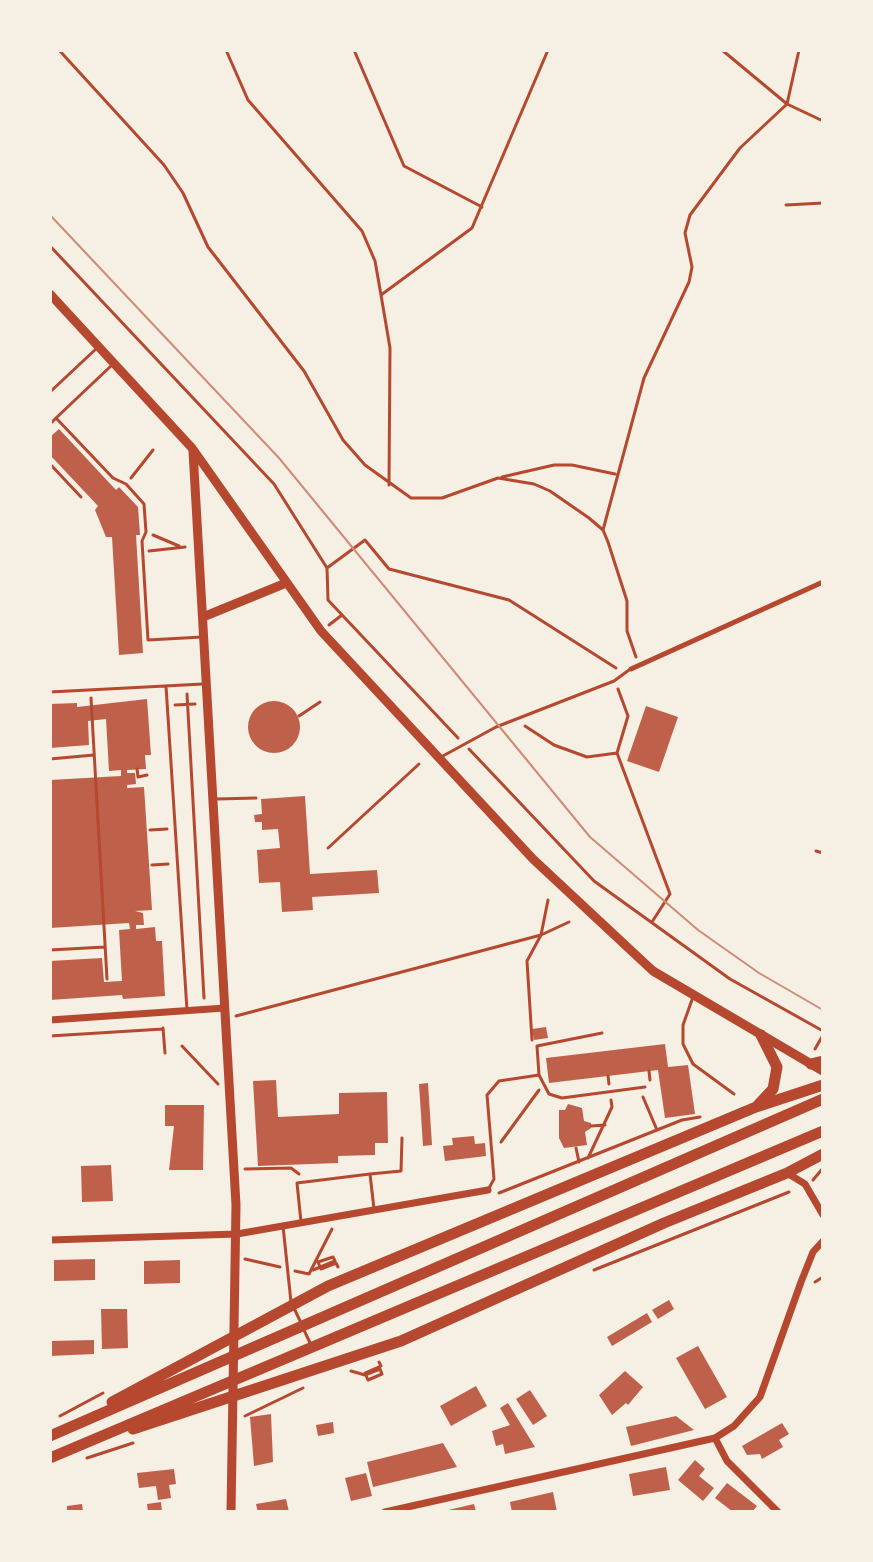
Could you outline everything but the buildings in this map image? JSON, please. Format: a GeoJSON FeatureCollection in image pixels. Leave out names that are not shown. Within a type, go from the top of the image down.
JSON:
{"type":"FeatureCollection","features":[{"type":"Feature","properties":{"kind":"main road"},"geometry":{"type":"LineString","coordinates":[[756,1107],[776,1081],[777,1067],[761,1035]]}},
{"type":"Feature","properties":{"kind":"main road"},"geometry":{"type":"LineString","coordinates":[[54,1434],[328,1286],[756,1107],[823,1085]]}},
{"type":"Feature","properties":{"kind":"main road"},"geometry":{"type":"LineString","coordinates":[[54,1434],[823,1099]]}},
{"type":"Feature","properties":{"kind":"main road"},"geometry":{"type":"LineString","coordinates":[[50,1458],[823,1131]]}},
{"type":"Feature","properties":{"kind":"main road"},"geometry":{"type":"LineString","coordinates":[[64,1452],[401,1341],[664,1223],[787,1173],[823,1154]]}},
{"type":"Feature","properties":{"kind":"street"},"geometry":{"type":"LineString","coordinates":[[50,294],[192,448],[321,631],[533,859],[633,954],[693,997],[817,1063],[823,1071]]}},
{"type":"Feature","properties":{"kind":"street"},"geometry":{"type":"LineString","coordinates":[[192,448],[237,1234],[231,1512]]}},
{"type":"Feature","properties":{"kind":"street"},"geometry":{"type":"LineString","coordinates":[[628,671],[823,582]]}},
{"type":"Feature","properties":{"kind":"street"},"geometry":{"type":"LineString","coordinates":[[203,617],[286,583]]}},
{"type":"Feature","properties":{"kind":"street"},"geometry":{"type":"LineString","coordinates":[[50,1020],[225,1008]]}},
{"type":"Feature","properties":{"kind":"street"},"geometry":{"type":"LineString","coordinates":[[787,1173],[805,1184],[823,1215]]}},
{"type":"Feature","properties":{"kind":"street"},"geometry":{"type":"LineString","coordinates":[[50,1240],[237,1234],[488,1190]]}},
{"type":"Feature","properties":{"kind":"street"},"geometry":{"type":"LineString","coordinates":[[385,1512],[715,1438],[734,1426],[760,1397],[813,1252],[823,1241]]}},
{"type":"Feature","properties":{"kind":"street"},"geometry":{"type":"LineString","coordinates":[[715,1438],[727,1461],[778,1512]]}},
{"type":"Feature","properties":{"kind":"lane"},"geometry":{"type":"LineString","coordinates":[[50,392],[99,346]]}},
{"type":"Feature","properties":{"kind":"lane"},"geometry":{"type":"LineString","coordinates":[[50,424],[115,362]]}},
{"type":"Feature","properties":{"kind":"lane"},"geometry":{"type":"LineString","coordinates":[[56,418],[113,478],[126,484],[144,504],[146,532],[143,552],[148,640],[204,637]]}},
{"type":"Feature","properties":{"kind":"lane"},"geometry":{"type":"LineString","coordinates":[[50,464],[81,497]]}},
{"type":"Feature","properties":{"kind":"lane"},"geometry":{"type":"LineString","coordinates":[[441,757],[519,717],[614,681],[628,671]]}},
{"type":"Feature","properties":{"kind":"lane"},"geometry":{"type":"LineString","coordinates":[[50,692],[207,683]]}},
{"type":"Feature","properties":{"kind":"lane"},"geometry":{"type":"LineString","coordinates":[[166,686],[187,1011]]}},
{"type":"Feature","properties":{"kind":"lane"},"geometry":{"type":"LineString","coordinates":[[213,800],[256,798]]}},
{"type":"Feature","properties":{"kind":"lane"},"geometry":{"type":"LineString","coordinates":[[816,851],[823,853]]}},
{"type":"Feature","properties":{"kind":"lane"},"geometry":{"type":"LineString","coordinates":[[693,997],[683,1025],[683,1044],[693,1064],[734,1094]]}},
{"type":"Feature","properties":{"kind":"lane"},"geometry":{"type":"LineString","coordinates":[[602,1033],[537,1046],[539,1075],[549,1094],[562,1098],[645,1087]]}},
{"type":"Feature","properties":{"kind":"lane"},"geometry":{"type":"LineString","coordinates":[[488,1190],[494,1179],[487,1095],[499,1081],[539,1075]]}},
{"type":"Feature","properties":{"kind":"lane"},"geometry":{"type":"LineString","coordinates":[[301,1222],[297,1183],[401,1171],[402,1138]]}},
{"type":"Feature","properties":{"kind":"lane"},"geometry":{"type":"LineString","coordinates":[[370,1174],[374,1209]]}},
{"type":"Feature","properties":{"kind":"lane"},"geometry":{"type":"LineString","coordinates":[[283,1226],[289,1299],[314,1352]]}},
{"type":"Feature","properties":{"kind":"lane"},"geometry":{"type":"LineString","coordinates":[[320,1365],[325,1377]]}},
{"type":"Feature","properties":{"kind":"path"},"geometry":{"type":"LineString","coordinates":[[59,50],[164,165],[183,193],[208,247],[304,371],[343,440],[389,485],[411,498],[428,500],[498,478],[554,465],[581,466],[615,474]]}},
{"type":"Feature","properties":{"kind":"path"},"geometry":{"type":"LineString","coordinates":[[226,50],[248,100],[362,231],[375,261],[390,348],[389,485]]}},
{"type":"Feature","properties":{"kind":"path"},"geometry":{"type":"LineString","coordinates":[[354,50],[404,166],[482,207]]}},
{"type":"Feature","properties":{"kind":"path"},"geometry":{"type":"LineString","coordinates":[[381,295],[465,235],[482,207],[548,50]]}},
{"type":"Feature","properties":{"kind":"path"},"geometry":{"type":"LineString","coordinates":[[722,50],[787,104],[823,121]]}},
{"type":"Feature","properties":{"kind":"path"},"geometry":{"type":"LineString","coordinates":[[640,664],[629,644],[627,601],[603,530],[615,474],[644,378],[689,282],[692,267],[685,233],[690,215],[740,148],[787,104],[799,50]]}},
{"type":"Feature","properties":{"kind":"path"},"geometry":{"type":"LineString","coordinates":[[786,205],[823,203]]}},
{"type":"Feature","properties":{"kind":"path"},"geometry":{"type":"LineString","coordinates":[[50,246],[274,484],[327,568],[328,600],[594,881],[730,979],[823,1031]]}},
{"type":"Feature","properties":{"kind":"path"},"geometry":{"type":"LineString","coordinates":[[126,484],[153,450]]}},
{"type":"Feature","properties":{"kind":"path"},"geometry":{"type":"LineString","coordinates":[[498,478],[550,491],[603,530]]}},
{"type":"Feature","properties":{"kind":"path"},"geometry":{"type":"LineString","coordinates":[[143,552],[185,547],[146,532]]}},
{"type":"Feature","properties":{"kind":"path"},"geometry":{"type":"LineString","coordinates":[[327,568],[365,540],[389,569],[509,600],[628,671]]}},
{"type":"Feature","properties":{"kind":"path"},"geometry":{"type":"LineString","coordinates":[[614,681],[628,716],[617,753],[670,894],[652,922]]}},
{"type":"Feature","properties":{"kind":"path"},"geometry":{"type":"LineString","coordinates":[[186,685],[205,1010]]}},
{"type":"Feature","properties":{"kind":"path"},"geometry":{"type":"LineString","coordinates":[[91,698],[107,979]]}},
{"type":"Feature","properties":{"kind":"path"},"geometry":{"type":"LineString","coordinates":[[299,716],[320,702]]}},
{"type":"Feature","properties":{"kind":"path"},"geometry":{"type":"LineString","coordinates":[[167,706],[208,703]]}},
{"type":"Feature","properties":{"kind":"path"},"geometry":{"type":"LineString","coordinates":[[519,717],[533,732],[576,753],[587,757],[617,753]]}},
{"type":"Feature","properties":{"kind":"path"},"geometry":{"type":"LineString","coordinates":[[50,759],[94,755]]}},
{"type":"Feature","properties":{"kind":"path"},"geometry":{"type":"LineString","coordinates":[[328,848],[419,764]]}},
{"type":"Feature","properties":{"kind":"path"},"geometry":{"type":"LineString","coordinates":[[137,769],[138,777],[147,775]]}},
{"type":"Feature","properties":{"kind":"path"},"geometry":{"type":"LineString","coordinates":[[537,1046],[529,1037],[527,961],[541,935],[548,900]]}},
{"type":"Feature","properties":{"kind":"path"},"geometry":{"type":"LineString","coordinates":[[236,1016],[541,935],[569,922]]}},
{"type":"Feature","properties":{"kind":"path"},"geometry":{"type":"LineString","coordinates":[[50,950],[105,947]]}},
{"type":"Feature","properties":{"kind":"path"},"geometry":{"type":"LineString","coordinates":[[196,997],[204,1000]]}},
{"type":"Feature","properties":{"kind":"path"},"geometry":{"type":"LineString","coordinates":[[162,1013],[165,1053]]}},
{"type":"Feature","properties":{"kind":"path"},"geometry":{"type":"LineString","coordinates":[[50,1036],[163,1029]]}},
{"type":"Feature","properties":{"kind":"path"},"geometry":{"type":"LineString","coordinates":[[182,1046],[219,1085],[229,1085]]}},
{"type":"Feature","properties":{"kind":"path"},"geometry":{"type":"LineString","coordinates":[[493,1154],[544,1085]]}},
{"type":"Feature","properties":{"kind":"path"},"geometry":{"type":"LineString","coordinates":[[645,1087],[642,1095],[657,1130]]}},
{"type":"Feature","properties":{"kind":"path"},"geometry":{"type":"LineString","coordinates":[[588,1158],[612,1107],[610,1092]]}},
{"type":"Feature","properties":{"kind":"path"},"geometry":{"type":"LineString","coordinates":[[488,1190],[496,1194],[508,1190],[657,1130],[696,1116],[703,1118]]}},
{"type":"Feature","properties":{"kind":"path"},"geometry":{"type":"LineString","coordinates":[[591,1126],[605,1125]]}},
{"type":"Feature","properties":{"kind":"path"},"geometry":{"type":"LineString","coordinates":[[576,1148],[579,1162]]}},
{"type":"Feature","properties":{"kind":"path"},"geometry":{"type":"LineString","coordinates":[[245,1169],[291,1168],[298,1174],[312,1173]]}},
{"type":"Feature","properties":{"kind":"path"},"geometry":{"type":"LineString","coordinates":[[823,1168],[815,1179],[823,1175]]}},
{"type":"Feature","properties":{"kind":"path"},"geometry":{"type":"LineString","coordinates":[[310,1271],[338,1215]]}},
{"type":"Feature","properties":{"kind":"path"},"geometry":{"type":"LineString","coordinates":[[237,1257],[309,1274],[310,1271],[323,1266],[335,1261],[333,1257],[318,1262],[321,1269],[333,1264],[339,1269]]}},
{"type":"Feature","properties":{"kind":"path"},"geometry":{"type":"LineString","coordinates":[[815,1282],[823,1277]]}},
{"type":"Feature","properties":{"kind":"path"},"geometry":{"type":"LineString","coordinates":[[245,1416],[345,1370],[365,1375],[380,1369],[382,1374],[368,1380],[365,1373],[381,1366],[378,1360]]}},
{"type":"Feature","properties":{"kind":"tram line"},"geometry":{"type":"LineString","coordinates":[[50,215],[279,458],[590,837],[698,930],[759,973],[823,1010]]}}]}
